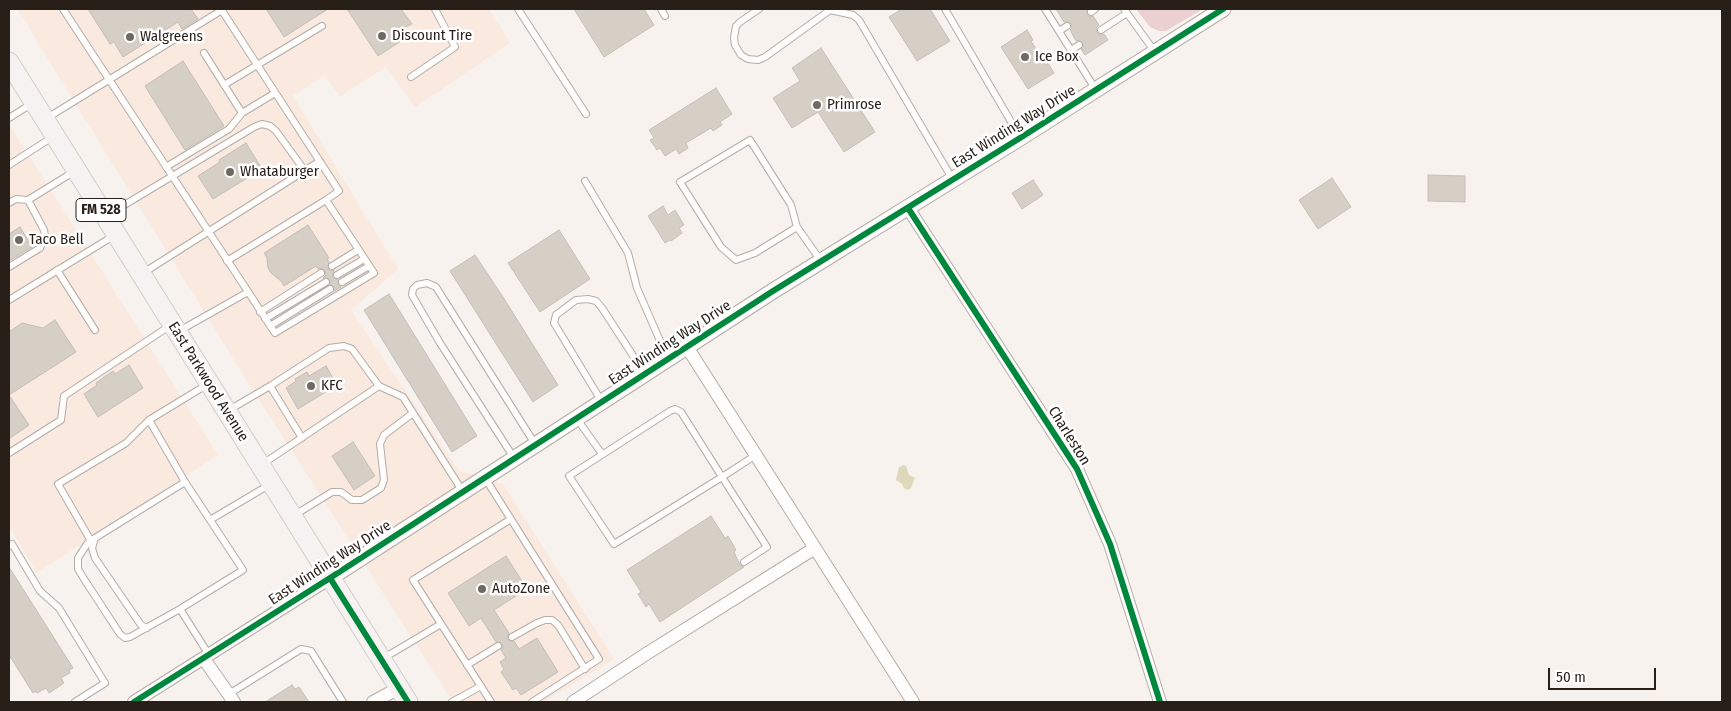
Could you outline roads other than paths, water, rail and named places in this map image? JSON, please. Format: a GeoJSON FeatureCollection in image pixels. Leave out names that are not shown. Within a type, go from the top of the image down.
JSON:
{"type":"FeatureCollection","features":[{"type":"Feature","properties":{"kind":"main road","name":"East Parkwood Avenue"},"geometry":{"type":"LineString","coordinates":[[9,62],[403,695]]}},
{"type":"Feature","properties":{"kind":"street","name":"East Winding Way Drive"},"geometry":{"type":"LineString","coordinates":[[134,702],[330,578],[668,359],[1223,9]]}},
{"type":"Feature","properties":{"kind":"street","name":"Charleston"},"geometry":{"type":"LineString","coordinates":[[908,208],[1077,469],[1110,544],[1160,702]]}},
{"type":"Feature","properties":{"kind":"street"},"geometry":{"type":"LineString","coordinates":[[687,347],[913,702]]}},
{"type":"Feature","properties":{"kind":"street"},"geometry":{"type":"LineString","coordinates":[[573,702],[815,548]]}},
{"type":"Feature","properties":{"kind":"street"},"geometry":{"type":"LineString","coordinates":[[207,657],[231,698]]}},
{"type":"Feature","properties":{"kind":"street"},"geometry":{"type":"LineString","coordinates":[[373,702],[403,695]]}},
{"type":"Feature","properties":{"kind":"lane"},"geometry":{"type":"LineString","coordinates":[[63,9],[275,334],[374,274],[326,200]]}},
{"type":"Feature","properties":{"kind":"lane"},"geometry":{"type":"LineString","coordinates":[[411,77],[455,47],[435,9]]}},
{"type":"Feature","properties":{"kind":"lane"},"geometry":{"type":"LineString","coordinates":[[518,9],[586,114]]}},
{"type":"Feature","properties":{"kind":"lane"},"geometry":{"type":"LineString","coordinates":[[661,9],[666,16]]}},
{"type":"Feature","properties":{"kind":"lane"},"geometry":{"type":"LineString","coordinates":[[760,9],[736,26],[735,45],[741,56],[748,59],[758,60],[764,57],[830,10],[853,15],[859,20],[953,180]]}},
{"type":"Feature","properties":{"kind":"lane"},"geometry":{"type":"LineString","coordinates":[[945,9],[1020,138]]}},
{"type":"Feature","properties":{"kind":"lane"},"geometry":{"type":"LineString","coordinates":[[1045,9],[1096,90]]}},
{"type":"Feature","properties":{"kind":"lane"},"geometry":{"type":"LineString","coordinates":[[44,120],[222,10],[339,191],[227,261]]}},
{"type":"Feature","properties":{"kind":"lane"},"geometry":{"type":"LineString","coordinates":[[1101,30],[1126,11],[1156,53]]}},
{"type":"Feature","properties":{"kind":"lane"},"geometry":{"type":"LineString","coordinates":[[224,85],[322,26]]}},
{"type":"Feature","properties":{"kind":"lane"},"geometry":{"type":"LineString","coordinates":[[1059,31],[1067,26]]}},
{"type":"Feature","properties":{"kind":"lane"},"geometry":{"type":"LineString","coordinates":[[1071,50],[1079,45]]}},
{"type":"Feature","properties":{"kind":"lane"},"geometry":{"type":"LineString","coordinates":[[204,53],[242,113]]}},
{"type":"Feature","properties":{"kind":"lane"},"geometry":{"type":"LineString","coordinates":[[166,167],[229,130],[242,113],[276,93]]}},
{"type":"Feature","properties":{"kind":"lane"},"geometry":{"type":"LineString","coordinates":[[9,118],[34,102]]}},
{"type":"Feature","properties":{"kind":"lane"},"geometry":{"type":"LineString","coordinates":[[105,217],[262,124],[270,126],[276,131],[305,171]]}},
{"type":"Feature","properties":{"kind":"lane"},"geometry":{"type":"LineString","coordinates":[[9,165],[54,136]]}},
{"type":"Feature","properties":{"kind":"lane"},"geometry":{"type":"LineString","coordinates":[[797,227],[755,252],[736,260],[721,247],[680,182],[750,140],[791,205],[797,227],[821,262]]}},
{"type":"Feature","properties":{"kind":"lane"},"geometry":{"type":"LineString","coordinates":[[141,274],[320,162]]}},
{"type":"Feature","properties":{"kind":"lane"},"geometry":{"type":"LineString","coordinates":[[9,203],[16,198],[28,200],[76,170]]}},
{"type":"Feature","properties":{"kind":"lane"},"geometry":{"type":"LineString","coordinates":[[585,181],[628,253],[637,288],[668,359]]}},
{"type":"Feature","properties":{"kind":"lane"},"geometry":{"type":"LineString","coordinates":[[9,267],[40,248],[45,237],[44,230],[28,200]]}},
{"type":"Feature","properties":{"kind":"lane"},"geometry":{"type":"LineString","coordinates":[[9,300],[116,234]]}},
{"type":"Feature","properties":{"kind":"lane"},"geometry":{"type":"LineString","coordinates":[[332,266],[358,250]]}},
{"type":"Feature","properties":{"kind":"lane"},"geometry":{"type":"LineString","coordinates":[[338,275],[364,259]]}},
{"type":"Feature","properties":{"kind":"lane"},"geometry":{"type":"LineString","coordinates":[[342,282],[369,266]]}},
{"type":"Feature","properties":{"kind":"lane"},"geometry":{"type":"LineString","coordinates":[[57,270],[95,330]]}},
{"type":"Feature","properties":{"kind":"lane"},"geometry":{"type":"LineString","coordinates":[[260,312],[320,274]]}},
{"type":"Feature","properties":{"kind":"lane"},"geometry":{"type":"LineString","coordinates":[[265,319],[326,282]]}},
{"type":"Feature","properties":{"kind":"lane"},"geometry":{"type":"LineString","coordinates":[[514,458],[440,343],[412,295],[413,289],[418,285],[427,283],[436,287],[536,445]]}},
{"type":"Feature","properties":{"kind":"lane"},"geometry":{"type":"LineString","coordinates":[[270,326],[330,289]]}},
{"type":"Feature","properties":{"kind":"lane"},"geometry":{"type":"LineString","coordinates":[[9,453],[61,420],[64,396],[175,328],[248,292]]}},
{"type":"Feature","properties":{"kind":"lane"},"geometry":{"type":"LineString","coordinates":[[602,402],[554,323],[556,314],[576,300],[588,299],[596,301],[645,374]]}},
{"type":"Feature","properties":{"kind":"lane"},"geometry":{"type":"LineString","coordinates":[[227,412],[329,348],[338,346],[352,349],[378,386],[403,397],[463,492]]}},
{"type":"Feature","properties":{"kind":"lane"},"geometry":{"type":"LineString","coordinates":[[147,628],[141,625],[95,558],[92,548],[93,540],[58,484],[126,443],[149,420],[209,383]]}},
{"type":"Feature","properties":{"kind":"lane"},"geometry":{"type":"LineString","coordinates":[[270,386],[302,438]]}},
{"type":"Feature","properties":{"kind":"lane"},"geometry":{"type":"LineString","coordinates":[[260,466],[378,386]]}},
{"type":"Feature","properties":{"kind":"lane"},"geometry":{"type":"LineString","coordinates":[[744,562],[767,547],[722,476],[681,412],[675,409],[569,476],[614,544],[722,476],[756,455]]}},
{"type":"Feature","properties":{"kind":"lane"},"geometry":{"type":"LineString","coordinates":[[292,517],[332,492],[341,492],[352,500],[362,500],[381,488],[384,480],[380,444],[384,435],[413,413]]}},
{"type":"Feature","properties":{"kind":"lane"},"geometry":{"type":"LineString","coordinates":[[577,418],[602,454]]}},
{"type":"Feature","properties":{"kind":"lane"},"geometry":{"type":"LineString","coordinates":[[149,420],[185,482],[242,570],[180,609],[130,638],[125,638],[120,634],[84,579],[78,568],[78,558],[82,550],[93,540],[185,482]]}},
{"type":"Feature","properties":{"kind":"lane"},"geometry":{"type":"LineString","coordinates":[[485,478],[599,659],[532,702]]}},
{"type":"Feature","properties":{"kind":"lane"},"geometry":{"type":"LineString","coordinates":[[210,520],[272,484]]}},
{"type":"Feature","properties":{"kind":"lane"},"geometry":{"type":"LineString","coordinates":[[491,702],[413,580],[510,519]]}},
{"type":"Feature","properties":{"kind":"lane"},"geometry":{"type":"LineString","coordinates":[[9,546],[12,544],[40,591],[59,608],[105,683],[75,702]]}},
{"type":"Feature","properties":{"kind":"lane"},"geometry":{"type":"LineString","coordinates":[[180,609],[207,657]]}},
{"type":"Feature","properties":{"kind":"lane"},"geometry":{"type":"LineString","coordinates":[[512,638],[537,623],[552,620],[558,625],[584,669]]}},
{"type":"Feature","properties":{"kind":"lane"},"geometry":{"type":"LineString","coordinates":[[381,660],[441,624]]}},
{"type":"Feature","properties":{"kind":"lane"},"geometry":{"type":"LineString","coordinates":[[467,665],[498,646]]}},
{"type":"Feature","properties":{"kind":"lane"},"geometry":{"type":"LineString","coordinates":[[231,698],[301,649],[311,651],[343,702]]}},
{"type":"Feature","properties":{"kind":"lane"},"geometry":{"type":"LineString","coordinates":[[452,702],[481,686]]}},
{"type":"Feature","properties":{"kind":"place","name":"Discount Tire"},"geometry":{"type":"Point","coordinates":[382,36]}},
{"type":"Feature","properties":{"kind":"place","name":"Walgreens"},"geometry":{"type":"Point","coordinates":[130,37]}},
{"type":"Feature","properties":{"kind":"place","name":"Ice Box"},"geometry":{"type":"Point","coordinates":[1025,57]}},
{"type":"Feature","properties":{"kind":"place","name":"Primrose"},"geometry":{"type":"Point","coordinates":[817,105]}},
{"type":"Feature","properties":{"kind":"place","name":"Whataburger"},"geometry":{"type":"Point","coordinates":[230,172]}},
{"type":"Feature","properties":{"kind":"place","name":"Taco Bell"},"geometry":{"type":"Point","coordinates":[19,240]}},
{"type":"Feature","properties":{"kind":"place","name":"KFC"},"geometry":{"type":"Point","coordinates":[311,386]}},
{"type":"Feature","properties":{"kind":"place","name":"AutoZone"},"geometry":{"type":"Point","coordinates":[482,589]}}]}
